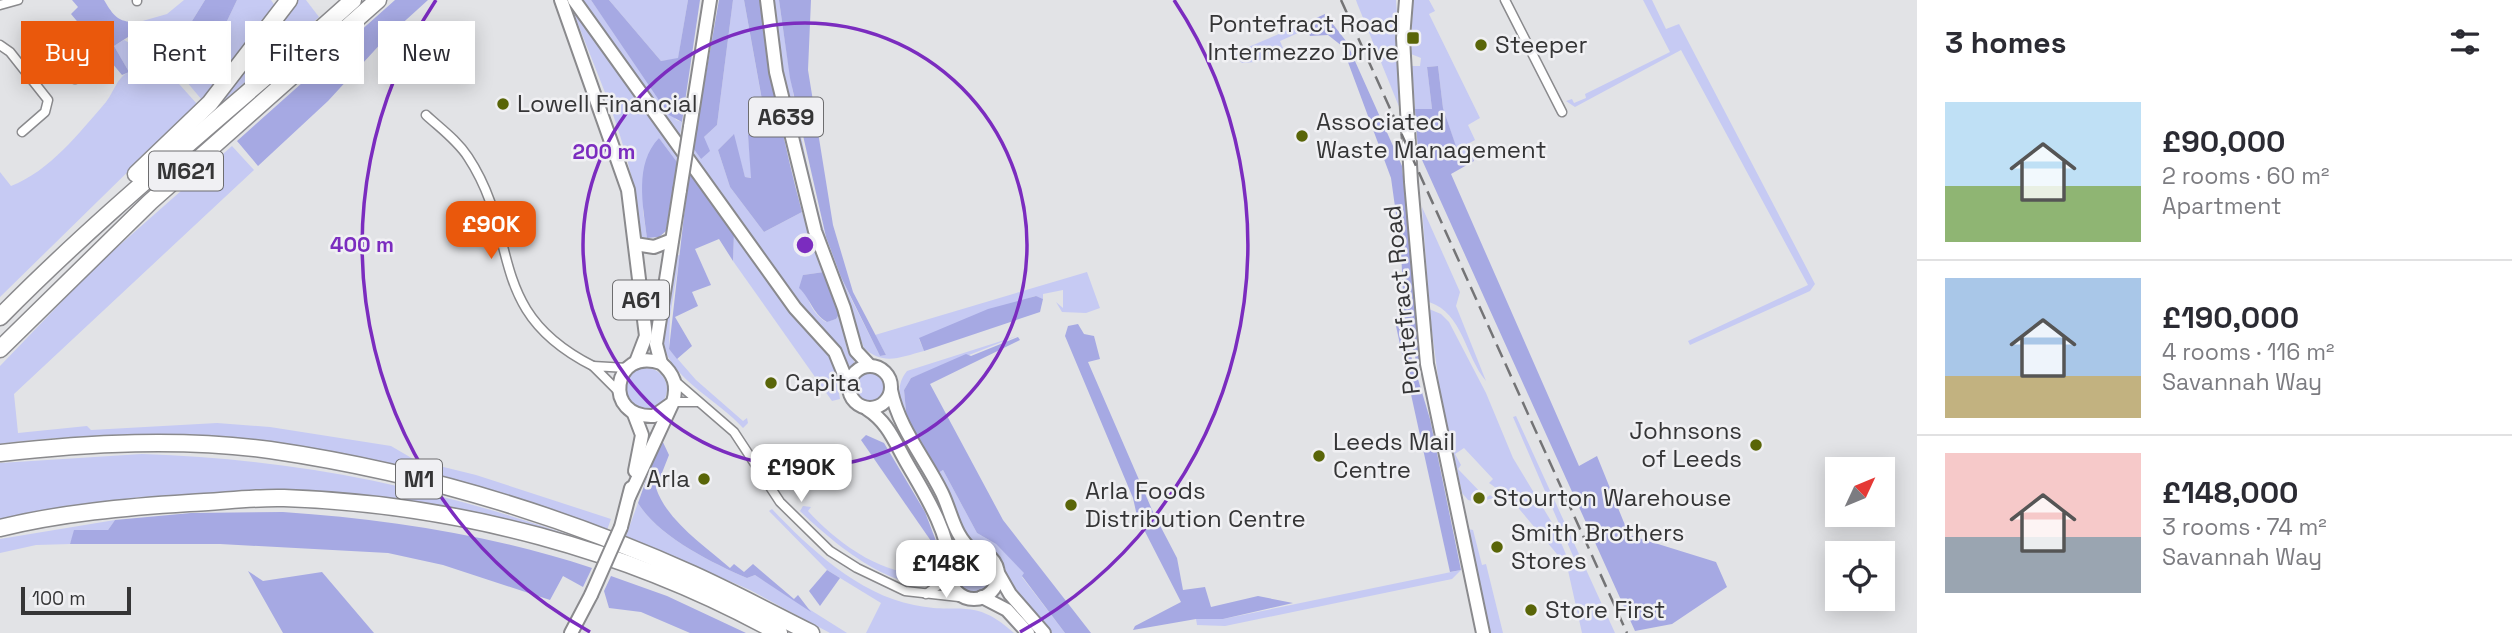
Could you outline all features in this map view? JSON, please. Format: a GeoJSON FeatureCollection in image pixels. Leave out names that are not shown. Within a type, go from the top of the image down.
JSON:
{"type":"FeatureCollection","features":[{"type":"Feature","properties":{"kind":"highway","name":"M621"},"geometry":{"type":"LineString","coordinates":[[38,279],[94,213],[210,103],[289,0]]}},
{"type":"Feature","properties":{"kind":"highway","name":"M621"},"geometry":{"type":"LineString","coordinates":[[0,317],[150,176],[231,110],[354,0]]}},
{"type":"Feature","properties":{"kind":"highway","name":"M621"},"geometry":{"type":"LineString","coordinates":[[0,349],[150,202],[379,0]]}},
{"type":"Feature","properties":{"kind":"highway","name":"M1"},"geometry":{"type":"LineString","coordinates":[[0,453],[72,445],[155,444],[269,450],[435,482],[594,535],[692,574],[811,633]]}},
{"type":"Feature","properties":{"kind":"highway","name":"M1"},"geometry":{"type":"LineString","coordinates":[[0,528],[131,507],[281,498],[349,502],[441,513],[610,555],[699,593],[779,633]]}},
{"type":"Feature","properties":{"kind":"main road","name":"A61"},"geometry":{"type":"LineString","coordinates":[[561,0],[628,190],[646,336],[631,365],[620,379],[619,392]]}},
{"type":"Feature","properties":{"kind":"main road"},"geometry":{"type":"LineString","coordinates":[[574,0],[794,308],[835,352],[855,403],[867,409],[888,427],[931,504],[945,536],[950,573],[957,592],[1007,610],[1028,633]]}},
{"type":"Feature","properties":{"kind":"main road","name":"A61"},"geometry":{"type":"LineString","coordinates":[[661,363],[656,344],[709,0]]}},
{"type":"Feature","properties":{"kind":"main road","name":"A639"},"geometry":{"type":"LineString","coordinates":[[767,0],[776,72],[815,231],[844,308],[856,351],[870,366]]}},
{"type":"Feature","properties":{"kind":"main road","name":"Pontefract Road"},"geometry":{"type":"LineString","coordinates":[[1406,0],[1403,38],[1412,193],[1427,363],[1483,633]]}},
{"type":"Feature","properties":{"kind":"main road"},"geometry":{"type":"LineString","coordinates":[[635,244],[654,247],[672,240]]}},
{"type":"Feature","properties":{"kind":"main road"},"geometry":{"type":"LineString","coordinates":[[629,497],[672,403],[675,382],[661,363],[644,360],[631,365]]}},
{"type":"Feature","properties":{"kind":"main road"},"geometry":{"type":"LineString","coordinates":[[848,384],[856,370],[870,366],[887,374],[900,419],[942,494],[957,532],[973,551]]}},
{"type":"Feature","properties":{"kind":"main road"},"geometry":{"type":"LineString","coordinates":[[867,409],[880,406],[891,390]]}},
{"type":"Feature","properties":{"kind":"main road"},"geometry":{"type":"LineString","coordinates":[[571,633],[592,595],[621,527],[642,435],[634,414],[625,406],[619,392]]}},
{"type":"Feature","properties":{"kind":"main road"},"geometry":{"type":"LineString","coordinates":[[634,414],[654,416],[672,403]]}},
{"type":"Feature","properties":{"kind":"main road"},"geometry":{"type":"LineString","coordinates":[[950,573],[963,553],[973,551],[987,555],[1010,594],[1044,633]]}},
{"type":"Feature","properties":{"kind":"main road"},"geometry":{"type":"LineString","coordinates":[[975,598],[995,585],[997,573]]}},
{"type":"Feature","properties":{"kind":"street"},"geometry":{"type":"LineString","coordinates":[[0,5],[18,0]]}},
{"type":"Feature","properties":{"kind":"street"},"geometry":{"type":"LineString","coordinates":[[1505,0],[1562,112]]}},
{"type":"Feature","properties":{"kind":"street"},"geometry":{"type":"LineString","coordinates":[[0,45],[21,66]]}},
{"type":"Feature","properties":{"kind":"street"},"geometry":{"type":"LineString","coordinates":[[22,132],[48,106],[45,94],[37,84]]}},
{"type":"Feature","properties":{"kind":"street"},"geometry":{"type":"LineString","coordinates":[[426,115],[468,157],[492,207],[507,267],[519,297],[539,329],[567,353],[593,366],[619,392]]}},
{"type":"Feature","properties":{"kind":"street"},"geometry":{"type":"LineString","coordinates":[[593,366],[631,365]]}},
{"type":"Feature","properties":{"kind":"street"},"geometry":{"type":"LineString","coordinates":[[675,382],[734,432],[780,502],[815,538],[857,568],[905,591],[923,595],[975,598]]}},
{"type":"Feature","properties":{"kind":"street"},"geometry":{"type":"LineString","coordinates":[[672,403],[698,402]]}},
{"type":"Feature","properties":{"kind":"street"},"geometry":{"type":"LineString","coordinates":[[923,595],[934,590],[950,573]]}},
{"type":"Feature","properties":{"kind":"shaded area"},"geometry":{"type":"Polygon","coordinates":[[[72,0],[104,0],[118,18],[128,21],[128,37],[114,46],[114,21],[77,21],[71,14],[78,7],[72,0]]]}},
{"type":"Feature","properties":{"kind":"shaded area"},"geometry":{"type":"Polygon","coordinates":[[[184,0],[205,0],[192,21],[142,21],[167,14],[184,0]]]}},
{"type":"Feature","properties":{"kind":"shaded area"},"geometry":{"type":"Polygon","coordinates":[[[205,0],[237,0],[227,21],[192,21],[205,0]]]}},
{"type":"Feature","properties":{"kind":"shaded area"},"geometry":{"type":"Polygon","coordinates":[[[237,0],[271,0],[275,6],[263,21],[245,21],[245,45],[231,63],[231,21],[227,21],[237,0]]]}},
{"type":"Feature","properties":{"kind":"shaded area"},"geometry":{"type":"Polygon","coordinates":[[[295,0],[306,0],[319,17],[314,21],[279,21],[295,0]]]}},
{"type":"Feature","properties":{"kind":"shaded area"},"geometry":{"type":"Polygon","coordinates":[[[395,0],[428,0],[405,21],[378,21],[378,47],[364,62],[364,28],[395,0]]]}},
{"type":"Feature","properties":{"kind":"shaded area"},"geometry":{"type":"Polygon","coordinates":[[[580,0],[591,0],[676,120],[682,122],[679,141],[580,0]]]}},
{"type":"Feature","properties":{"kind":"shaded area"},"geometry":{"type":"Polygon","coordinates":[[[591,0],[609,0],[661,61],[678,58],[688,0],[700,0],[682,122],[669,115],[591,0]]]}},
{"type":"Feature","properties":{"kind":"shaded area"},"geometry":{"type":"Polygon","coordinates":[[[609,0],[688,0],[678,59],[661,61],[609,0]]]}},
{"type":"Feature","properties":{"kind":"shaded area"},"geometry":{"type":"Polygon","coordinates":[[[719,0],[733,0],[717,125],[704,137],[710,151],[701,159],[693,148],[719,0]]]}},
{"type":"Feature","properties":{"kind":"shaded area"},"geometry":{"type":"Polygon","coordinates":[[[733,0],[744,0],[766,123],[748,135],[752,178],[745,177],[733,135],[718,150],[730,187],[764,232],[802,212],[824,272],[803,275],[807,296],[812,308],[826,322],[836,319],[840,313],[847,349],[855,363],[850,367],[841,351],[809,319],[691,158],[693,148],[701,159],[703,138],[717,125],[733,0]]]}},
{"type":"Feature","properties":{"kind":"shaded area"},"geometry":{"type":"Polygon","coordinates":[[[744,0],[760,0],[777,106],[802,212],[764,232],[730,187],[718,150],[734,134],[745,177],[751,178],[748,135],[766,122],[744,0]]]}},
{"type":"Feature","properties":{"kind":"shaded area"},"geometry":{"type":"Polygon","coordinates":[[[771,0],[779,0],[804,150],[826,238],[844,283],[880,356],[886,355],[875,335],[1087,272],[1100,308],[1086,313],[1062,312],[1056,302],[1063,308],[1063,290],[1043,294],[1043,299],[1035,296],[919,339],[924,351],[885,358],[871,354],[864,348],[826,250],[784,95],[771,0]]]}},
{"type":"Feature","properties":{"kind":"shaded area"},"geometry":{"type":"Polygon","coordinates":[[[779,0],[811,0],[808,70],[833,225],[853,292],[886,355],[880,356],[841,277],[826,237],[790,78],[779,0]]]}},
{"type":"Feature","properties":{"kind":"shaded area"},"geometry":{"type":"Polygon","coordinates":[[[1356,0],[1396,0],[1404,119],[1357,3],[1356,0]]]}},
{"type":"Feature","properties":{"kind":"shaded area"},"geometry":{"type":"Polygon","coordinates":[[[1413,0],[1429,0],[1435,11],[1429,14],[1480,118],[1468,125],[1475,140],[1466,145],[1471,154],[1460,159],[1443,108],[1438,66],[1427,67],[1432,109],[1415,109],[1412,66],[1420,66],[1421,58],[1411,54],[1413,0]]]}},
{"type":"Feature","properties":{"kind":"shaded area"},"geometry":{"type":"Polygon","coordinates":[[[1643,0],[1652,0],[1666,29],[1679,24],[1815,284],[1810,291],[1690,345],[1688,341],[1808,285],[1681,50],[1575,107],[1566,101],[1572,99],[1574,103],[1586,98],[1585,94],[1670,52],[1643,0]]]}},
{"type":"Feature","properties":{"kind":"shaded area"},"geometry":{"type":"Polygon","coordinates":[[[571,6],[679,155],[677,162],[659,138],[643,211],[647,238],[641,237],[632,177],[615,119],[571,6]]]}},
{"type":"Feature","properties":{"kind":"shaded area"},"geometry":{"type":"Polygon","coordinates":[[[1325,14],[1346,41],[1402,166],[1421,363],[1417,364],[1404,315],[1401,250],[1391,178],[1342,46],[1328,35],[1310,36],[1305,23],[1325,14]]]}},
{"type":"Feature","properties":{"kind":"shaded area"},"geometry":{"type":"Polygon","coordinates":[[[1305,23],[1307,29],[1280,41],[1283,48],[1256,62],[1242,63],[1235,56],[1239,51],[1305,23]]]}},
{"type":"Feature","properties":{"kind":"shaded area"},"geometry":{"type":"Polygon","coordinates":[[[124,40],[128,42],[128,70],[114,46],[124,40]]]}},
{"type":"Feature","properties":{"kind":"shaded area"},"geometry":{"type":"Polygon","coordinates":[[[114,46],[128,70],[122,75],[114,65],[114,46]]]}},
{"type":"Feature","properties":{"kind":"shaded area"},"geometry":{"type":"Polygon","coordinates":[[[245,65],[245,82],[203,119],[231,84],[245,65]]]}},
{"type":"Feature","properties":{"kind":"shaded area"},"geometry":{"type":"Polygon","coordinates":[[[1438,66],[1443,108],[1460,158],[1471,154],[1474,161],[1451,174],[1579,466],[1597,456],[1629,535],[1716,562],[1727,587],[1672,624],[1635,631],[1418,151],[1415,109],[1432,109],[1427,67],[1438,66]]]}},
{"type":"Feature","properties":{"kind":"shaded area"},"geometry":{"type":"Polygon","coordinates":[[[128,73],[128,84],[179,84],[197,104],[0,297],[0,172],[11,186],[39,171],[74,138],[106,102],[121,77],[128,73]]]}},
{"type":"Feature","properties":{"kind":"shaded area"},"geometry":{"type":"Polygon","coordinates":[[[189,84],[214,84],[202,100],[189,84]]]}},
{"type":"Feature","properties":{"kind":"shaded area"},"geometry":{"type":"Polygon","coordinates":[[[301,84],[344,84],[258,166],[237,141],[301,84]]]}},
{"type":"Feature","properties":{"kind":"shaded area"},"geometry":{"type":"Polygon","coordinates":[[[659,138],[677,162],[666,231],[659,237],[647,238],[642,199],[643,172],[651,148],[659,138]]]}},
{"type":"Feature","properties":{"kind":"shaded area"},"geometry":{"type":"Polygon","coordinates":[[[232,146],[254,170],[14,394],[18,433],[87,426],[91,430],[217,423],[270,427],[391,446],[415,460],[476,475],[611,519],[607,530],[460,481],[309,449],[155,435],[78,437],[0,444],[0,366],[97,265],[232,146]]]}},
{"type":"Feature","properties":{"kind":"shaded area"},"geometry":{"type":"Polygon","coordinates":[[[689,171],[734,232],[733,261],[719,239],[695,249],[711,285],[692,292],[698,306],[675,317],[692,346],[677,359],[669,349],[689,171]]]}},
{"type":"Feature","properties":{"kind":"shaded area"},"geometry":{"type":"Polygon","coordinates":[[[1422,207],[1460,292],[1456,306],[1486,381],[1449,315],[1429,302],[1422,207]]]}},
{"type":"Feature","properties":{"kind":"shaded area"},"geometry":{"type":"Polygon","coordinates":[[[734,232],[833,362],[840,399],[832,401],[733,261],[734,232]]]}},
{"type":"Feature","properties":{"kind":"shaded area"},"geometry":{"type":"Polygon","coordinates":[[[680,255],[670,316],[669,349],[696,380],[743,421],[747,418],[748,423],[743,428],[686,380],[668,358],[663,345],[673,256],[680,255]]]}},
{"type":"Feature","properties":{"kind":"shaded area"},"geometry":{"type":"Polygon","coordinates":[[[824,272],[840,313],[836,319],[827,322],[799,288],[803,275],[824,272]]]}},
{"type":"Feature","properties":{"kind":"shaded area"},"geometry":{"type":"Polygon","coordinates":[[[1036,296],[1043,299],[1040,312],[924,351],[919,338],[988,309],[1036,296]]]}},
{"type":"Feature","properties":{"kind":"shaded area"},"geometry":{"type":"Polygon","coordinates":[[[1429,309],[1441,314],[1449,322],[1486,393],[1513,458],[1554,526],[1570,564],[1576,563],[1513,417],[1516,416],[1615,633],[1582,633],[1567,566],[1515,504],[1489,483],[1493,479],[1464,448],[1455,454],[1461,465],[1458,469],[1486,498],[1490,495],[1494,498],[1482,501],[1480,496],[1476,497],[1477,502],[1468,500],[1462,493],[1440,392],[1429,309]]]}},
{"type":"Feature","properties":{"kind":"shaded area"},"geometry":{"type":"Polygon","coordinates":[[[1399,316],[1430,419],[1461,570],[1450,572],[1394,317],[1399,316]]]}},
{"type":"Feature","properties":{"kind":"shaded area"},"geometry":{"type":"Polygon","coordinates":[[[1078,324],[1084,334],[1094,336],[1100,359],[1088,362],[1153,512],[1177,558],[1183,590],[1205,587],[1211,607],[1258,596],[1293,603],[1223,619],[1196,619],[1133,630],[1135,626],[1181,602],[1137,516],[1133,498],[1065,336],[1068,326],[1078,324]]]}},
{"type":"Feature","properties":{"kind":"shaded area"},"geometry":{"type":"Polygon","coordinates":[[[1017,336],[911,378],[904,390],[907,422],[899,389],[907,371],[1017,336]]]}},
{"type":"Feature","properties":{"kind":"shaded area"},"geometry":{"type":"Polygon","coordinates":[[[1018,337],[1020,340],[930,384],[1003,520],[1091,633],[1065,633],[1022,576],[1024,573],[996,544],[977,533],[943,470],[938,473],[907,422],[904,390],[911,378],[966,354],[971,356],[1018,337]]]}},
{"type":"Feature","properties":{"kind":"shaded area"},"geometry":{"type":"Polygon","coordinates":[[[646,368],[661,374],[667,389],[661,404],[646,410],[631,404],[625,389],[631,374],[646,368]]]}},
{"type":"Feature","properties":{"kind":"shaded area"},"geometry":{"type":"Polygon","coordinates":[[[869,373],[880,377],[884,388],[880,399],[869,403],[858,399],[854,388],[858,377],[869,373]]]}},
{"type":"Feature","properties":{"kind":"shaded area"},"geometry":{"type":"Polygon","coordinates":[[[866,435],[884,443],[925,512],[936,541],[931,541],[861,440],[866,435]]]}},
{"type":"Feature","properties":{"kind":"shaded area"},"geometry":{"type":"Polygon","coordinates":[[[661,438],[669,455],[656,488],[677,522],[730,568],[734,564],[744,572],[753,564],[794,599],[798,595],[811,612],[755,575],[747,578],[687,547],[647,515],[638,503],[661,438]]]}},
{"type":"Feature","properties":{"kind":"shaded area"},"geometry":{"type":"Polygon","coordinates":[[[142,454],[257,462],[367,480],[476,506],[586,541],[584,545],[538,532],[234,493],[142,497],[68,506],[0,519],[0,463],[142,454]]]}},
{"type":"Feature","properties":{"kind":"shaded area"},"geometry":{"type":"Polygon","coordinates":[[[943,470],[977,533],[996,544],[1025,573],[1022,577],[1065,633],[1051,633],[1008,584],[996,553],[973,542],[967,536],[938,473],[943,470]]]}},
{"type":"Feature","properties":{"kind":"shaded area"},"geometry":{"type":"Polygon","coordinates":[[[638,503],[659,527],[687,547],[747,578],[755,575],[847,633],[830,633],[750,590],[626,536],[638,503]]]}},
{"type":"Feature","properties":{"kind":"shaded area"},"geometry":{"type":"Polygon","coordinates":[[[803,506],[811,507],[808,511],[819,523],[847,546],[878,564],[895,570],[928,573],[931,541],[936,541],[940,570],[929,583],[913,583],[877,570],[826,534],[800,511],[803,506]]]}},
{"type":"Feature","properties":{"kind":"shaded area"},"geometry":{"type":"Polygon","coordinates":[[[772,509],[818,554],[873,591],[914,605],[966,609],[988,614],[1014,633],[866,633],[881,603],[827,570],[769,511],[772,509]]]}},
{"type":"Feature","properties":{"kind":"shaded area"},"geometry":{"type":"Polygon","coordinates":[[[283,512],[362,519],[439,530],[516,546],[592,568],[583,587],[563,576],[550,600],[443,565],[388,553],[220,544],[70,544],[74,530],[108,530],[115,520],[191,513],[283,512]]]}},
{"type":"Feature","properties":{"kind":"shaded area"},"geometry":{"type":"Polygon","coordinates":[[[115,520],[108,530],[75,531],[70,544],[36,545],[0,553],[0,539],[115,520]]]}},
{"type":"Feature","properties":{"kind":"shaded area"},"geometry":{"type":"Polygon","coordinates":[[[1468,529],[1473,530],[1482,565],[1486,564],[1503,633],[1489,633],[1468,529]]]}},
{"type":"Feature","properties":{"kind":"shaded area"},"geometry":{"type":"Polygon","coordinates":[[[973,559],[985,564],[990,576],[985,588],[973,593],[961,588],[956,576],[961,564],[973,559]]]}},
{"type":"Feature","properties":{"kind":"shaded area"},"geometry":{"type":"Polygon","coordinates":[[[827,570],[840,578],[820,606],[809,591],[827,570]]]}},
{"type":"Feature","properties":{"kind":"shaded area"},"geometry":{"type":"Polygon","coordinates":[[[1461,570],[1452,579],[1225,626],[1197,625],[1196,619],[1223,619],[1461,570]]]}},
{"type":"Feature","properties":{"kind":"shaded area"},"geometry":{"type":"Polygon","coordinates":[[[248,571],[263,581],[322,572],[374,633],[283,633],[248,571]]]}},
{"type":"Feature","properties":{"kind":"shaded area"},"geometry":{"type":"Polygon","coordinates":[[[611,576],[667,596],[746,633],[690,633],[641,612],[609,608],[604,591],[611,576]]]}},
{"type":"Feature","properties":{"kind":"railway"},"geometry":{"type":"LineString","coordinates":[[1341,0],[1627,633]]}},
{"type":"Feature","properties":{"kind":"place","name":"Pontefract Road Intermezzo Drive"},"geometry":{"type":"Point","coordinates":[1413,38]}},
{"type":"Feature","properties":{"kind":"place","name":"Steeper"},"geometry":{"type":"Point","coordinates":[1481,45]}},
{"type":"Feature","properties":{"kind":"place","name":"Lowell Financial"},"geometry":{"type":"Point","coordinates":[503,104]}},
{"type":"Feature","properties":{"kind":"place","name":"Associated Waste Management"},"geometry":{"type":"Point","coordinates":[1302,136]}},
{"type":"Feature","properties":{"kind":"place","name":"Capita"},"geometry":{"type":"Point","coordinates":[771,383]}},
{"type":"Feature","properties":{"kind":"place","name":"Johnsons of Leeds"},"geometry":{"type":"Point","coordinates":[1756,445]}},
{"type":"Feature","properties":{"kind":"place","name":"Leeds Mail Centre"},"geometry":{"type":"Point","coordinates":[1319,456]}},
{"type":"Feature","properties":{"kind":"place","name":"Arla"},"geometry":{"type":"Point","coordinates":[704,479]}},
{"type":"Feature","properties":{"kind":"place","name":"Stourton Warehouse"},"geometry":{"type":"Point","coordinates":[1479,498]}},
{"type":"Feature","properties":{"kind":"place","name":"Arla Foods Distribution Centre"},"geometry":{"type":"Point","coordinates":[1071,505]}},
{"type":"Feature","properties":{"kind":"place","name":"Smith Brothers Stores"},"geometry":{"type":"Point","coordinates":[1497,547]}},
{"type":"Feature","properties":{"kind":"place","name":"Store First"},"geometry":{"type":"Point","coordinates":[1531,610]}}]}
